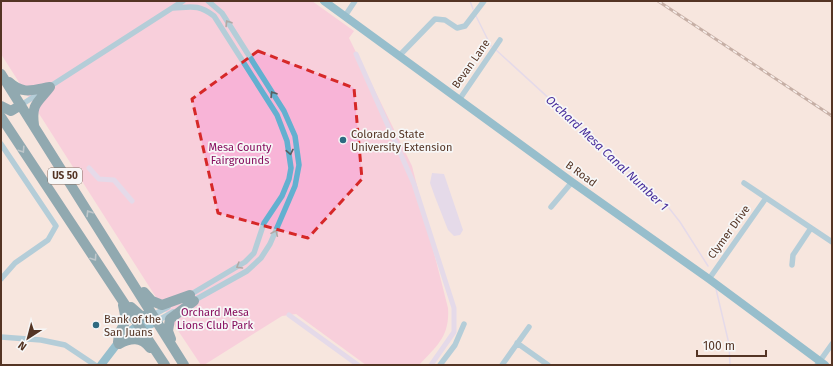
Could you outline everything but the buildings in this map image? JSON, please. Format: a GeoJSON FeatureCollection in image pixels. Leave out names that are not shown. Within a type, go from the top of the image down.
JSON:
{"type":"FeatureCollection","features":[{"type":"Feature","properties":{"kind":"highway"},"geometry":{"type":"LineString","coordinates":[[1,74],[19,90],[26,91],[50,87]]}},
{"type":"Feature","properties":{"kind":"highway","name":"US 50"},"geometry":{"type":"LineString","coordinates":[[1,74],[152,318],[185,365]]}},
{"type":"Feature","properties":{"kind":"highway"},"geometry":{"type":"LineString","coordinates":[[34,127],[32,114],[34,106],[50,87]]}},
{"type":"Feature","properties":{"kind":"highway"},"geometry":{"type":"LineString","coordinates":[[1,106],[11,111],[21,105]]}},
{"type":"Feature","properties":{"kind":"highway","name":"US 50"},"geometry":{"type":"LineString","coordinates":[[1,117],[165,365]]}},
{"type":"Feature","properties":{"kind":"highway"},"geometry":{"type":"LineString","coordinates":[[100,232],[152,301],[162,305],[192,298]]}},
{"type":"Feature","properties":{"kind":"highway"},"geometry":{"type":"LineString","coordinates":[[185,365],[169,334],[168,327],[172,316],[192,298]]}},
{"type":"Feature","properties":{"kind":"highway"},"geometry":{"type":"LineString","coordinates":[[122,301],[137,314],[152,318]]}},
{"type":"Feature","properties":{"kind":"highway"},"geometry":{"type":"LineString","coordinates":[[117,345],[119,334],[126,320],[122,301]]}},
{"type":"Feature","properties":{"kind":"highway"},"geometry":{"type":"LineString","coordinates":[[117,345],[132,339],[143,341],[150,348],[161,365]]}},
{"type":"Feature","properties":{"kind":"street"},"geometry":{"type":"LineString","coordinates":[[21,105],[183,1]]}},
{"type":"Feature","properties":{"kind":"street"},"geometry":{"type":"LineString","coordinates":[[102,365],[124,335],[140,327],[152,318],[247,271],[261,258],[270,244],[295,186],[299,165],[295,136],[284,111],[222,13],[208,1]]}},
{"type":"Feature","properties":{"kind":"street","name":"B Road"},"geometry":{"type":"LineString","coordinates":[[324,1],[572,182],[709,279],[820,364]]}},
{"type":"Feature","properties":{"kind":"street"},"geometry":{"type":"LineString","coordinates":[[345,16],[355,1]]}},
{"type":"Feature","properties":{"kind":"street"},"geometry":{"type":"LineString","coordinates":[[399,56],[435,19],[445,20],[457,28],[465,26],[484,1]]}},
{"type":"Feature","properties":{"kind":"street"},"geometry":{"type":"LineString","coordinates":[[173,8],[195,6],[204,9],[214,16],[277,115],[287,141],[291,158],[289,179],[282,196],[264,223],[254,253],[245,262],[192,298]]}},
{"type":"Feature","properties":{"kind":"street","name":"Bevan Lane"},"geometry":{"type":"LineString","coordinates":[[459,100],[500,40]]}},
{"type":"Feature","properties":{"kind":"street"},"geometry":{"type":"LineString","coordinates":[[1,144],[56,226],[48,240],[15,262],[1,278]]}},
{"type":"Feature","properties":{"kind":"street"},"geometry":{"type":"LineString","coordinates":[[551,208],[572,182]]}},
{"type":"Feature","properties":{"kind":"street"},"geometry":{"type":"LineString","coordinates":[[744,183],[832,242]]}},
{"type":"Feature","properties":{"kind":"street","name":"Clymer Drive"},"geometry":{"type":"LineString","coordinates":[[709,279],[766,198]]}},
{"type":"Feature","properties":{"kind":"street"},"geometry":{"type":"LineString","coordinates":[[792,265],[793,255],[811,228]]}},
{"type":"Feature","properties":{"kind":"street"},"geometry":{"type":"LineString","coordinates":[[440,365],[455,345],[464,324]]}},
{"type":"Feature","properties":{"kind":"street"},"geometry":{"type":"LineString","coordinates":[[502,365],[529,327]]}},
{"type":"Feature","properties":{"kind":"street"},"geometry":{"type":"LineString","coordinates":[[1,337],[41,340],[65,345],[95,365]]}},
{"type":"Feature","properties":{"kind":"street"},"geometry":{"type":"LineString","coordinates":[[517,343],[548,365]]}},
{"type":"Feature","properties":{"kind":"street"},"geometry":{"type":"LineString","coordinates":[[820,364],[832,344]]}},
{"type":"Feature","properties":{"kind":"highlighted area"},"geometry":{"type":"Polygon","coordinates":[[[258,51],[354,88],[362,179],[308,238],[218,213],[192,99],[258,51]]]}},
{"type":"Feature","properties":{"kind":"green space","name":"Mesa County Fairgrounds"},"geometry":{"type":"Polygon","coordinates":[[[1,1],[312,1],[354,31],[349,38],[412,166],[448,308],[447,326],[437,346],[419,365],[366,365],[296,314],[282,316],[204,365],[201,365],[159,302],[1,54],[1,1]]]}},
{"type":"Feature","properties":{"kind":"water"},"geometry":{"type":"Polygon","coordinates":[[[432,173],[444,174],[463,230],[460,235],[454,236],[448,230],[430,183],[432,173]]]}},
{"type":"Feature","properties":{"kind":"waterway","name":"Orchard Mesa Canal Number 1"},"geometry":{"type":"LineString","coordinates":[[470,1],[473,9]]}},
{"type":"Feature","properties":{"kind":"waterway","name":"Orchard Mesa Canal Number 1"},"geometry":{"type":"LineString","coordinates":[[476,16],[491,46]]}},
{"type":"Feature","properties":{"kind":"waterway","name":"Orchard Mesa Canal Number 1"},"geometry":{"type":"LineString","coordinates":[[495,49],[669,208],[680,222],[708,266]]}},
{"type":"Feature","properties":{"kind":"waterway"},"geometry":{"type":"LineString","coordinates":[[356,54],[414,184],[454,308],[454,332],[431,365]]}},
{"type":"Feature","properties":{"kind":"waterway"},"geometry":{"type":"LineString","coordinates":[[89,168],[99,179],[114,180],[132,201]]}},
{"type":"Feature","properties":{"kind":"waterway","name":"Orchard Mesa Canal Number 1"},"geometry":{"type":"LineString","coordinates":[[716,289],[729,344],[730,365]]}},
{"type":"Feature","properties":{"kind":"waterway"},"geometry":{"type":"LineString","coordinates":[[289,315],[358,365]]}},
{"type":"Feature","properties":{"kind":"railway"},"geometry":{"type":"LineString","coordinates":[[658,1],[832,116]]}},
{"type":"Feature","properties":{"kind":"place","name":"Colorado State University Extension"},"geometry":{"type":"Point","coordinates":[343,140]}},
{"type":"Feature","properties":{"kind":"place","name":"Bank of the San Juans"},"geometry":{"type":"Point","coordinates":[96,325]}},
{"type":"Feature","properties":{"kind":"park label","name":"Orchard Mesa Lions Club Park"},"geometry":{"type":"Point","coordinates":[215,318]}}]}
